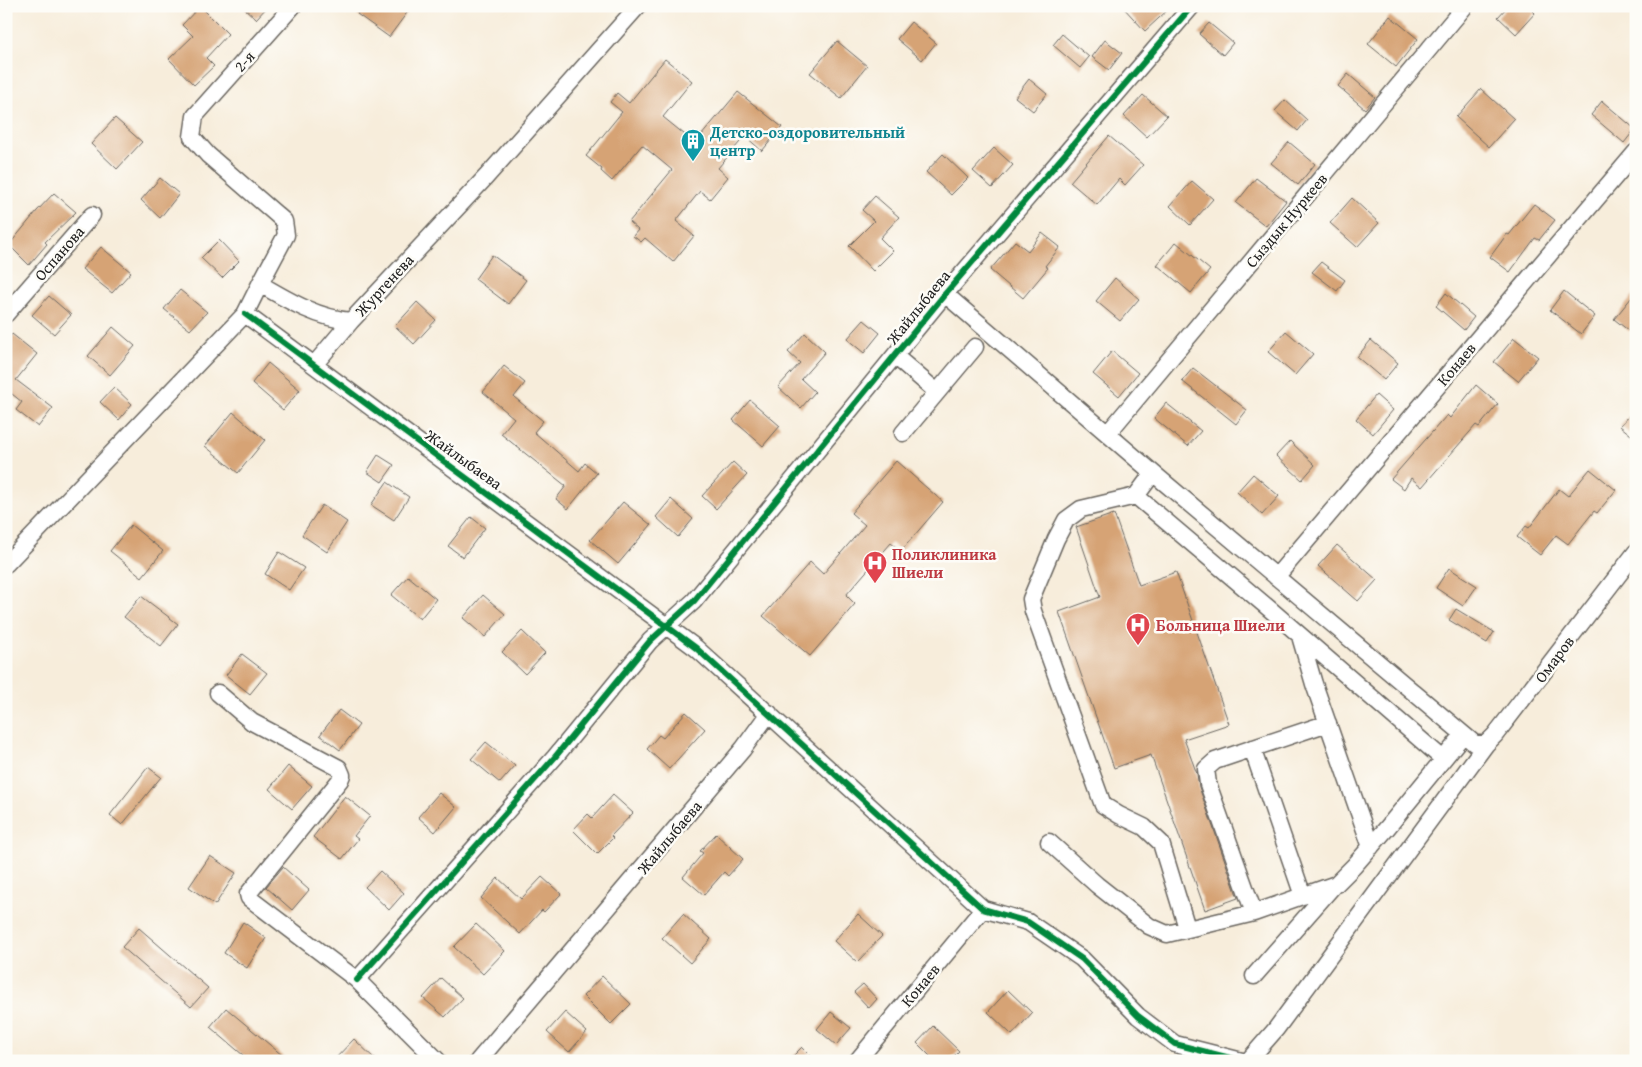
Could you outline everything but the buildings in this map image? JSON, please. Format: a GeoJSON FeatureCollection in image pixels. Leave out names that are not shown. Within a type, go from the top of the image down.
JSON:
{"type":"FeatureCollection","features":[{"type":"Feature","properties":{"kind":"street","name":"2-я"},"geometry":{"type":"LineString","coordinates":[[260,284],[286,236],[284,221],[208,156],[192,137],[195,116],[293,6]]}},
{"type":"Feature","properties":{"kind":"street","name":"Жургенева"},"geometry":{"type":"LineString","coordinates":[[260,284],[314,314],[335,320],[351,321],[486,177],[638,6]]}},
{"type":"Feature","properties":{"kind":"street","name":"Жайлыбаева"},"geometry":{"type":"LineString","coordinates":[[667,625],[694,601],[945,294],[1192,6]]}},
{"type":"Feature","properties":{"kind":"street","name":"Сыздык Нуркеев"},"geometry":{"type":"LineString","coordinates":[[1108,434],[1464,6]]}},
{"type":"Feature","properties":{"kind":"street","name":"Конаев"},"geometry":{"type":"LineString","coordinates":[[1276,577],[1636,152]]}},
{"type":"Feature","properties":{"kind":"street","name":"Оспанова"},"geometry":{"type":"LineString","coordinates":[[6,314],[92,215]]}},
{"type":"Feature","properties":{"kind":"street"},"geometry":{"type":"LineString","coordinates":[[6,564],[245,314],[260,284]]}},
{"type":"Feature","properties":{"kind":"street"},"geometry":{"type":"LineString","coordinates":[[945,294],[1463,735],[1475,744],[1486,744]]}},
{"type":"Feature","properties":{"kind":"street","name":"Жайлыбаева"},"geometry":{"type":"LineString","coordinates":[[245,314],[667,625],[696,648],[769,713],[743,749],[478,1061]]}},
{"type":"Feature","properties":{"kind":"street"},"geometry":{"type":"LineString","coordinates":[[314,365],[351,321]]}},
{"type":"Feature","properties":{"kind":"street"},"geometry":{"type":"LineString","coordinates":[[903,433],[975,347]]}},
{"type":"Feature","properties":{"kind":"street"},"geometry":{"type":"LineString","coordinates":[[895,356],[937,392]]}},
{"type":"Feature","properties":{"kind":"street"},"geometry":{"type":"LineString","coordinates":[[1153,473],[1136,496],[1081,510],[1066,520],[1031,599],[1033,611],[1103,805],[1144,827],[1161,843],[1187,928]]}},
{"type":"Feature","properties":{"kind":"street"},"geometry":{"type":"LineString","coordinates":[[1136,496],[1443,759]]}},
{"type":"Feature","properties":{"kind":"street","name":"Омаров"},"geometry":{"type":"LineString","coordinates":[[1248,1061],[1306,990],[1486,744],[1495,735],[1636,552]]}},
{"type":"Feature","properties":{"kind":"street"},"geometry":{"type":"LineString","coordinates":[[357,980],[555,757],[650,641],[667,625]]}},
{"type":"Feature","properties":{"kind":"street"},"geometry":{"type":"LineString","coordinates":[[1300,636],[1314,684],[1371,847]]}},
{"type":"Feature","properties":{"kind":"street"},"geometry":{"type":"LineString","coordinates":[[218,693],[252,722],[339,768],[342,775],[340,780],[248,894],[249,898],[357,980],[438,1061]]}},
{"type":"Feature","properties":{"kind":"street"},"geometry":{"type":"LineString","coordinates":[[769,713],[984,909],[1028,922],[1082,959],[1138,1016],[1175,1044],[1242,1061]]}},
{"type":"Feature","properties":{"kind":"street"},"geometry":{"type":"LineString","coordinates":[[1254,913],[1208,784],[1206,769],[1215,761],[1328,723]]}},
{"type":"Feature","properties":{"kind":"street"},"geometry":{"type":"LineString","coordinates":[[1254,976],[1371,847],[1463,735]]}},
{"type":"Feature","properties":{"kind":"street"},"geometry":{"type":"LineString","coordinates":[[1252,748],[1303,896]]}},
{"type":"Feature","properties":{"kind":"street"},"geometry":{"type":"LineString","coordinates":[[1050,842],[1097,884],[1149,926],[1167,934],[1254,913],[1336,884]]}},
{"type":"Feature","properties":{"kind":"street","name":"Конаев"},"geometry":{"type":"LineString","coordinates":[[857,1061],[984,909]]}},
{"type":"Feature","properties":{"kind":"cycle path"},"geometry":{"type":"LineString","coordinates":[[357,980],[555,757],[650,641],[694,601],[945,294],[1192,6]]}},
{"type":"Feature","properties":{"kind":"cycle path"},"geometry":{"type":"LineString","coordinates":[[245,314],[696,648],[983,909],[1028,922],[1082,959],[1138,1016],[1175,1044],[1242,1061]]}},
{"type":"Feature","properties":{"kind":"place","name":"Детско-оздоровительный центр"},"geometry":{"type":"Point","coordinates":[693,162]}},
{"type":"Feature","properties":{"kind":"place","name":"Поликлиника Шиели"},"geometry":{"type":"Point","coordinates":[875,584]}},
{"type":"Feature","properties":{"kind":"place","name":"Больница Шиели"},"geometry":{"type":"Point","coordinates":[1138,646]}}]}
